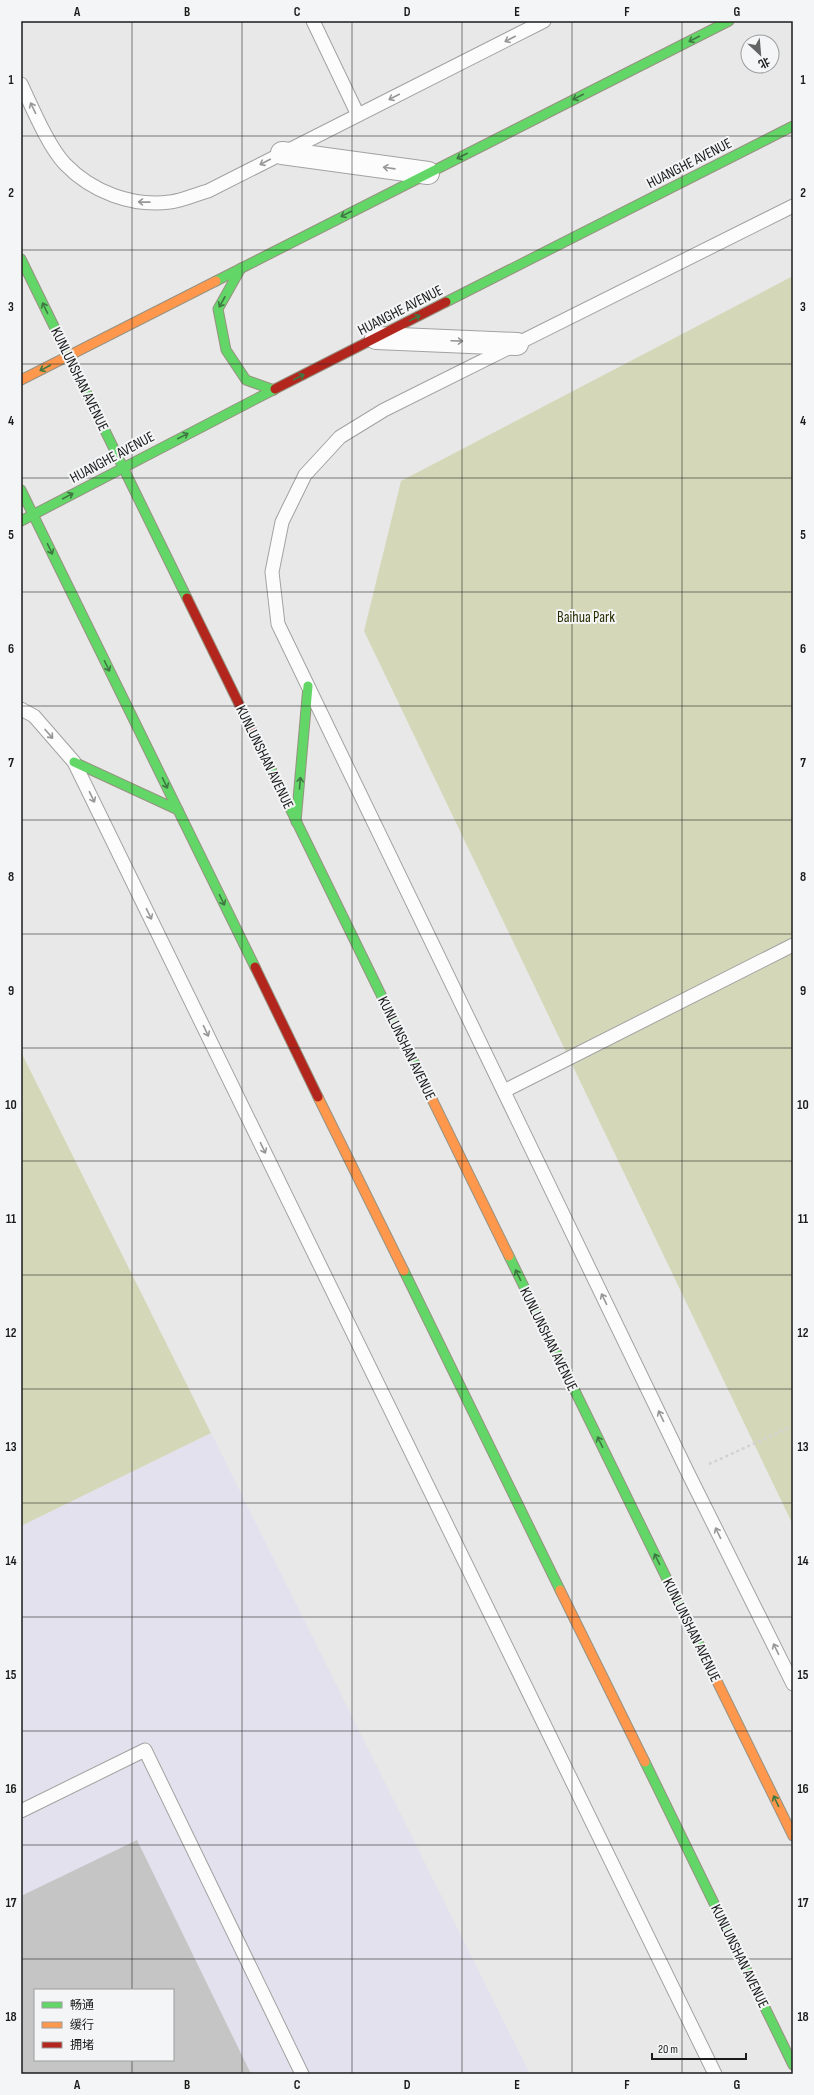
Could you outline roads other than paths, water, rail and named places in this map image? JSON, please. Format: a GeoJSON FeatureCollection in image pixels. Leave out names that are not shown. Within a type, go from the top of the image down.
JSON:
{"type":"FeatureCollection","features":[{"type":"Feature","properties":{"kind":"main road"},"geometry":{"type":"LineString","coordinates":[[21,380],[729,21]]}},
{"type":"Feature","properties":{"kind":"main road","name":"HUANGHE AVENUE"},"geometry":{"type":"LineString","coordinates":[[21,521],[122,467],[793,126]]}},
{"type":"Feature","properties":{"kind":"main road","name":"KUNLUNSHAN AVENUE"},"geometry":{"type":"LineString","coordinates":[[21,259],[793,1836]]}},
{"type":"Feature","properties":{"kind":"main road"},"geometry":{"type":"LineString","coordinates":[[241,268],[218,309],[226,350],[246,380],[274,390]]}},
{"type":"Feature","properties":{"kind":"main road","name":"KUNLUNSHAN AVENUE"},"geometry":{"type":"LineString","coordinates":[[21,490],[793,2065]]}},
{"type":"Feature","properties":{"kind":"main road"},"geometry":{"type":"LineString","coordinates":[[296,822],[308,686]]}},
{"type":"Feature","properties":{"kind":"main road"},"geometry":{"type":"LineString","coordinates":[[74,762],[178,810]]}},
{"type":"Feature","properties":{"kind":"street"},"geometry":{"type":"LineString","coordinates":[[282,153],[428,173]]}},
{"type":"Feature","properties":{"kind":"street"},"geometry":{"type":"LineString","coordinates":[[376,338],[517,344]]}},
{"type":"Feature","properties":{"kind":"lane"},"geometry":{"type":"LineString","coordinates":[[313,21],[358,115]]}},
{"type":"Feature","properties":{"kind":"lane"},"geometry":{"type":"LineString","coordinates":[[21,84],[44,131],[65,164],[95,188],[132,202],[171,202],[208,191],[544,21]]}},
{"type":"Feature","properties":{"kind":"lane"},"geometry":{"type":"LineString","coordinates":[[793,206],[384,410],[340,437],[305,475],[282,522],[272,572],[278,624],[688,1473],[793,1684]]}},
{"type":"Feature","properties":{"kind":"lane"},"geometry":{"type":"LineString","coordinates":[[21,709],[34,716],[74,762],[715,2074]]}},
{"type":"Feature","properties":{"kind":"lane"},"geometry":{"type":"LineString","coordinates":[[504,1091],[793,945]]}},
{"type":"Feature","properties":{"kind":"lane"},"geometry":{"type":"LineString","coordinates":[[21,1811],[145,1750],[302,2074]]}},
{"type":"Feature","properties":{"kind":"park label","name":"Baihua Park"},"geometry":{"type":"Point","coordinates":[586,617]}}]}
